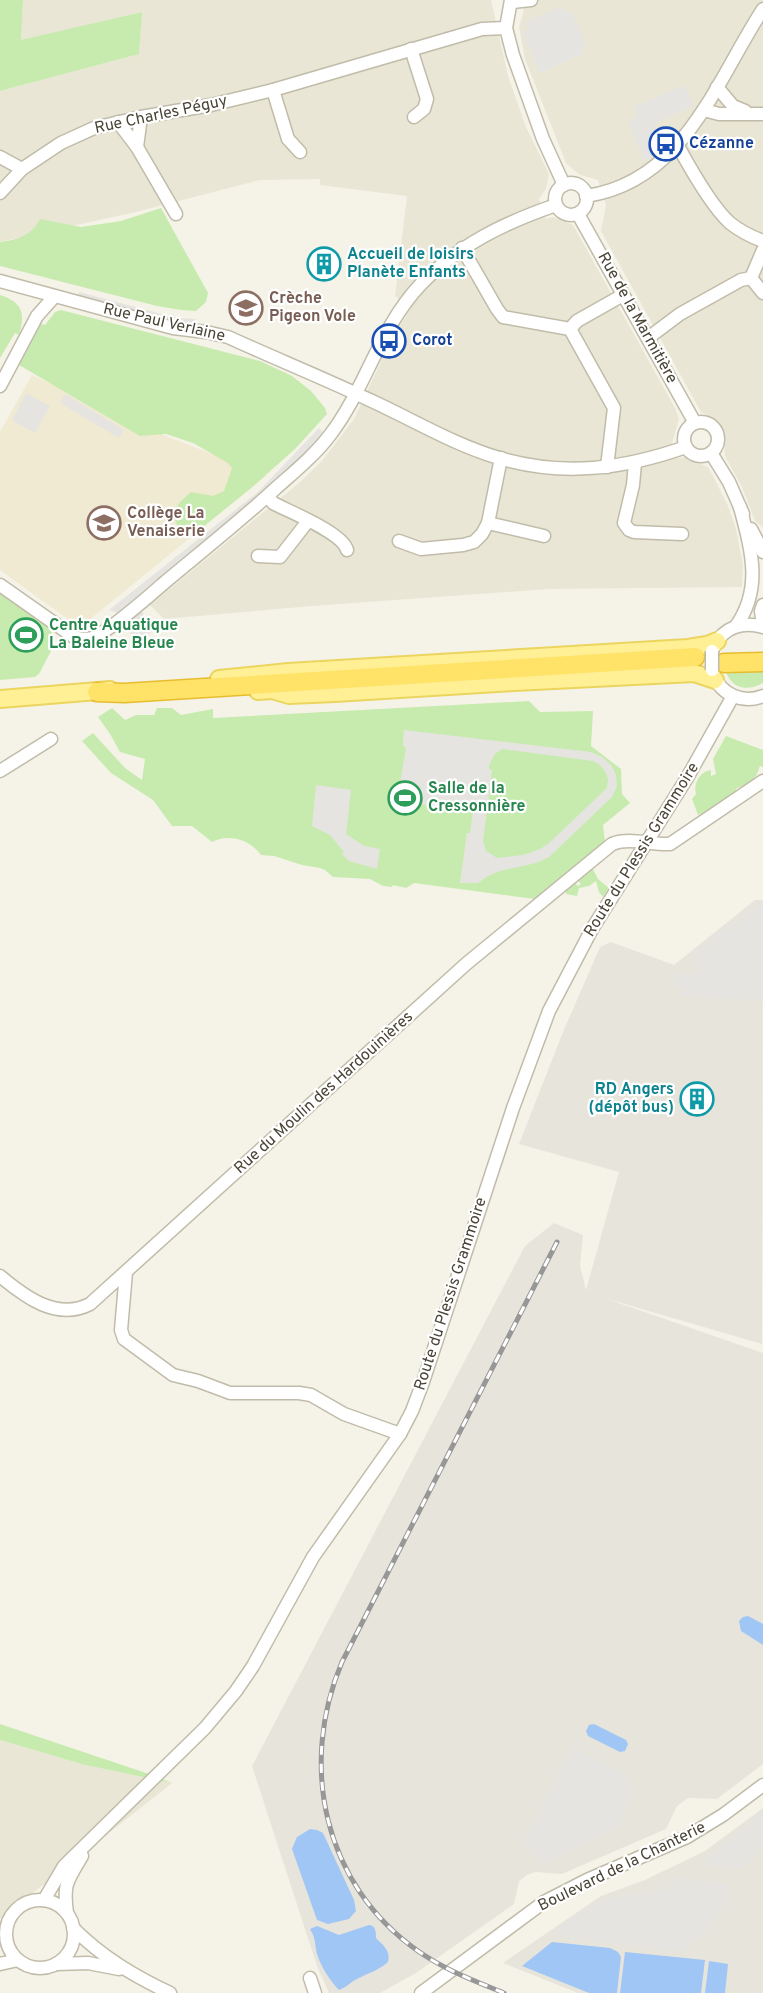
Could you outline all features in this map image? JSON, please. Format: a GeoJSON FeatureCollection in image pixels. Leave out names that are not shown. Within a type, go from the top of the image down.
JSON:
{"type":"FeatureCollection","features":[{"type":"Feature","properties":{"kind":"highway"},"geometry":{"type":"LineString","coordinates":[[272,690],[763,655]]}},
{"type":"Feature","properties":{"kind":"highway"},"geometry":{"type":"LineString","coordinates":[[98,692],[124,693],[712,660],[763,662]]}},
{"type":"Feature","properties":{"kind":"main road"},"geometry":{"type":"LineString","coordinates":[[0,699],[98,692],[123,687],[288,672],[688,648],[706,645],[712,660],[694,673],[513,681],[335,693],[289,694],[272,690],[108,702],[0,706]]}},
{"type":"Feature","properties":{"kind":"street"},"geometry":{"type":"LineString","coordinates":[[531,0],[512,1],[506,28],[531,108],[564,185]]}},
{"type":"Feature","properties":{"kind":"street"},"geometry":{"type":"LineString","coordinates":[[586,196],[607,191],[631,181],[648,171],[678,146],[704,110],[763,9]]}},
{"type":"Feature","properties":{"kind":"street","name":"Rue Charles Péguy"},"geometry":{"type":"LineString","coordinates":[[0,193],[22,168],[83,132],[118,122],[211,105],[273,90],[482,28],[506,28]]}},
{"type":"Feature","properties":{"kind":"street"},"geometry":{"type":"LineString","coordinates":[[411,49],[427,99],[424,109],[414,117]]}},
{"type":"Feature","properties":{"kind":"street"},"geometry":{"type":"LineString","coordinates":[[716,89],[733,106],[748,113]]}},
{"type":"Feature","properties":{"kind":"street"},"geometry":{"type":"LineString","coordinates":[[273,90],[288,139],[300,153]]}},
{"type":"Feature","properties":{"kind":"street"},"geometry":{"type":"LineString","coordinates":[[704,110],[719,114],[763,114]]}},
{"type":"Feature","properties":{"kind":"street"},"geometry":{"type":"LineString","coordinates":[[137,147],[141,117]]}},
{"type":"Feature","properties":{"kind":"street"},"geometry":{"type":"LineString","coordinates":[[118,122],[137,147],[176,214]]}},
{"type":"Feature","properties":{"kind":"street"},"geometry":{"type":"LineString","coordinates":[[678,146],[716,207],[730,223],[763,241]]}},
{"type":"Feature","properties":{"kind":"street"},"geometry":{"type":"LineString","coordinates":[[0,157],[22,168]]}},
{"type":"Feature","properties":{"kind":"street"},"geometry":{"type":"LineString","coordinates":[[564,185],[580,186],[586,196],[585,206],[578,213],[566,214],[556,205],[556,194],[564,185]]}},
{"type":"Feature","properties":{"kind":"street"},"geometry":{"type":"LineString","coordinates":[[0,585],[66,632],[83,639],[92,638],[102,632],[295,473],[330,435],[356,394],[381,340],[399,312],[419,286],[440,266],[462,248],[501,226],[556,205]]}},
{"type":"Feature","properties":{"kind":"street","name":"Rue de la Marmitière"},"geometry":{"type":"LineString","coordinates":[[578,213],[695,423]]}},
{"type":"Feature","properties":{"kind":"street"},"geometry":{"type":"LineString","coordinates":[[462,248],[503,317],[570,328]]}},
{"type":"Feature","properties":{"kind":"street"},"geometry":{"type":"LineString","coordinates":[[752,278],[763,250]]}},
{"type":"Feature","properties":{"kind":"street"},"geometry":{"type":"LineString","coordinates":[[752,278],[763,293]]}},
{"type":"Feature","properties":{"kind":"street"},"geometry":{"type":"LineString","coordinates":[[648,338],[680,314],[741,280],[752,278]]}},
{"type":"Feature","properties":{"kind":"street","name":"Rue Paul Verlaine"},"geometry":{"type":"LineString","coordinates":[[0,281],[173,328],[228,337],[454,440],[501,458],[559,468],[607,467],[635,463],[686,447]]}},
{"type":"Feature","properties":{"kind":"street"},"geometry":{"type":"LineString","coordinates":[[34,291],[37,316]]}},
{"type":"Feature","properties":{"kind":"street"},"geometry":{"type":"LineString","coordinates":[[570,328],[577,321],[623,295]]}},
{"type":"Feature","properties":{"kind":"street"},"geometry":{"type":"LineString","coordinates":[[0,386],[37,316],[54,297]]}},
{"type":"Feature","properties":{"kind":"street"},"geometry":{"type":"LineString","coordinates":[[570,328],[614,408],[607,467]]}},
{"type":"Feature","properties":{"kind":"street"},"geometry":{"type":"LineString","coordinates":[[695,423],[711,425],[717,434],[717,444],[711,453],[698,455],[686,447],[685,436],[690,426],[695,423]]}},
{"type":"Feature","properties":{"kind":"street"},"geometry":{"type":"LineString","coordinates":[[711,453],[762,548]]}},
{"type":"Feature","properties":{"kind":"street"},"geometry":{"type":"LineString","coordinates":[[399,541],[421,549],[474,542],[488,523],[501,458]]}},
{"type":"Feature","properties":{"kind":"street"},"geometry":{"type":"LineString","coordinates":[[635,463],[633,485],[624,523],[629,530],[634,532],[682,534]]}},
{"type":"Feature","properties":{"kind":"street"},"geometry":{"type":"LineString","coordinates":[[268,496],[273,503],[335,533],[346,543],[348,550]]}},
{"type":"Feature","properties":{"kind":"street"},"geometry":{"type":"LineString","coordinates":[[736,626],[750,603],[753,574],[750,546],[740,507]]}},
{"type":"Feature","properties":{"kind":"street"},"geometry":{"type":"LineString","coordinates":[[258,556],[280,557],[308,521]]}},
{"type":"Feature","properties":{"kind":"street"},"geometry":{"type":"LineString","coordinates":[[488,523],[544,536]]}},
{"type":"Feature","properties":{"kind":"street"},"geometry":{"type":"LineString","coordinates":[[763,605],[761,618],[763,626],[745,624],[725,632],[712,660],[723,689],[733,696],[744,699],[763,696]]}},
{"type":"Feature","properties":{"kind":"street","name":"Route du Plessis Grammoire"},"geometry":{"type":"LineString","coordinates":[[44,1900],[64,1866],[205,1728],[236,1691],[253,1666],[313,1557],[400,1434],[423,1382],[537,1040],[570,969],[645,843],[687,778],[733,696]]}},
{"type":"Feature","properties":{"kind":"street"},"geometry":{"type":"LineString","coordinates":[[0,771],[51,739]]}},
{"type":"Feature","properties":{"kind":"street","name":"Rue du Moulin des Hardouinières"},"geometry":{"type":"LineString","coordinates":[[0,1276],[25,1296],[40,1304],[69,1310],[80,1309],[90,1304],[466,964],[612,844],[624,840],[670,844],[763,781]]}},
{"type":"Feature","properties":{"kind":"street"},"geometry":{"type":"LineString","coordinates":[[126,1272],[121,1330],[124,1340],[173,1375],[198,1381],[230,1393],[299,1392],[311,1395],[344,1414],[400,1434]]}},
{"type":"Feature","properties":{"kind":"street","name":"Boulevard de la Chanterie"},"geometry":{"type":"LineString","coordinates":[[421,1992],[544,1902],[587,1880],[662,1849],[699,1830],[742,1802],[763,1785]]}},
{"type":"Feature","properties":{"kind":"street","name":"Route du Plessis Grammoire"},"geometry":{"type":"LineString","coordinates":[[67,1913],[64,1891],[90,1843]]}},
{"type":"Feature","properties":{"kind":"street"},"geometry":{"type":"LineString","coordinates":[[56,1964],[65,1957],[73,1939],[73,1928],[67,1913],[61,1907],[44,1900],[35,1900],[19,1907],[8,1920],[3,1931],[8,1946],[18,1960],[37,1968],[56,1964],[88,1963],[123,1969]]}},
{"type":"Feature","properties":{"kind":"street"},"geometry":{"type":"LineString","coordinates":[[73,1928],[93,1948],[123,1969],[170,1993]]}},
{"type":"Feature","properties":{"kind":"street"},"geometry":{"type":"LineString","coordinates":[[0,1964],[18,1960]]}},
{"type":"Feature","properties":{"kind":"street"},"geometry":{"type":"LineString","coordinates":[[310,1978],[315,1993]]}},
{"type":"Feature","properties":{"kind":"shaded area"},"geometry":{"type":"Polygon","coordinates":[[[23,0],[491,0],[508,76],[526,127],[549,174],[546,189],[539,199],[546,219],[553,217],[573,225],[675,408],[679,419],[672,443],[678,458],[685,457],[708,467],[713,476],[728,506],[736,529],[743,565],[742,587],[549,589],[164,619],[150,605],[299,483],[322,461],[354,419],[388,347],[411,307],[395,296],[407,196],[320,185],[320,179],[260,180],[140,211],[0,242],[0,91],[139,54],[141,12],[21,41],[23,0]]]}},
{"type":"Feature","properties":{"kind":"shaded area"},"geometry":{"type":"Polygon","coordinates":[[[524,0],[763,0],[763,527],[755,521],[742,487],[725,456],[723,430],[717,421],[701,412],[601,231],[606,205],[598,180],[580,175],[566,163],[525,59],[519,27],[524,0]]]}},
{"type":"Feature","properties":{"kind":"shaded area"},"geometry":{"type":"Polygon","coordinates":[[[562,6],[565,12],[571,10],[586,45],[582,47],[584,53],[540,73],[522,32],[528,29],[525,22],[562,6]]]}},
{"type":"Feature","properties":{"kind":"shaded area"},"geometry":{"type":"Polygon","coordinates":[[[685,85],[694,105],[654,124],[662,145],[645,162],[628,121],[635,118],[637,112],[634,107],[685,85]]]}},
{"type":"Feature","properties":{"kind":"shaded area"},"geometry":{"type":"Polygon","coordinates":[[[79,292],[177,318],[196,319],[194,325],[175,324],[77,298],[79,292]]]}},
{"type":"Feature","properties":{"kind":"shaded area","name":"Collège La Venaiserie"},"geometry":{"type":"Polygon","coordinates":[[[32,375],[150,430],[267,475],[89,620],[69,620],[0,570],[0,432],[32,375]]]}},
{"type":"Feature","properties":{"kind":"shaded area"},"geometry":{"type":"Polygon","coordinates":[[[26,393],[50,406],[35,433],[12,420],[26,393]]]}},
{"type":"Feature","properties":{"kind":"shaded area"},"geometry":{"type":"Polygon","coordinates":[[[65,394],[124,430],[119,438],[60,403],[65,394]]]}},
{"type":"Feature","properties":{"kind":"shaded area"},"geometry":{"type":"Polygon","coordinates":[[[319,428],[326,435],[302,460],[121,614],[109,610],[259,491],[319,428]]]}},
{"type":"Feature","properties":{"kind":"shaded area"},"geometry":{"type":"Polygon","coordinates":[[[141,611],[156,628],[138,643],[123,625],[141,611]]]}},
{"type":"Feature","properties":{"kind":"shaded area"},"geometry":{"type":"Polygon","coordinates":[[[404,730],[591,752],[602,757],[611,765],[616,775],[617,786],[612,797],[549,857],[536,863],[500,871],[478,883],[460,883],[467,833],[470,833],[473,811],[412,803],[412,797],[403,796],[402,802],[397,801],[406,748],[403,745],[404,730]],[[502,749],[495,754],[489,765],[489,769],[492,770],[483,841],[486,851],[497,858],[523,855],[548,844],[607,788],[606,773],[600,765],[593,761],[502,749]]]}},
{"type":"Feature","properties":{"kind":"shaded area"},"geometry":{"type":"Polygon","coordinates":[[[316,785],[351,790],[346,834],[364,846],[380,849],[377,869],[349,861],[330,835],[312,826],[316,785]]]}},
{"type":"Feature","properties":{"kind":"shaded area"},"geometry":{"type":"Polygon","coordinates":[[[755,900],[763,900],[762,1344],[604,1298],[763,1353],[763,1764],[717,1799],[688,1798],[677,1806],[666,1829],[562,1874],[535,1872],[527,1875],[519,1881],[514,1904],[416,1973],[380,1993],[329,1993],[317,1966],[252,1766],[525,1246],[554,1223],[583,1235],[580,1266],[586,1290],[619,1172],[519,1144],[563,1032],[600,947],[611,942],[674,965],[755,900]]]}},
{"type":"Feature","properties":{"kind":"shaded area"},"geometry":{"type":"Polygon","coordinates":[[[760,902],[763,902],[763,1000],[681,996],[682,988],[675,988],[676,973],[697,973],[698,947],[709,947],[715,934],[720,930],[728,930],[729,924],[740,924],[744,914],[758,908],[760,902]]]}},
{"type":"Feature","properties":{"kind":"shaded area"},"geometry":{"type":"Polygon","coordinates":[[[0,1740],[85,1765],[172,1783],[0,1919],[0,1740]]]}},
{"type":"Feature","properties":{"kind":"shaded area"},"geometry":{"type":"Polygon","coordinates":[[[572,1747],[631,1777],[628,1784],[636,1789],[614,1831],[608,1828],[604,1836],[541,1864],[531,1849],[522,1845],[572,1747]]]}},
{"type":"Feature","properties":{"kind":"shaded area"},"geometry":{"type":"Polygon","coordinates":[[[763,1808],[763,1993],[578,1993],[503,1963],[601,1896],[645,1880],[705,1851],[763,1808]]]}},
{"type":"Feature","properties":{"kind":"shaded area"},"geometry":{"type":"Polygon","coordinates":[[[763,1811],[763,1846],[743,1868],[713,1866],[704,1860],[744,1829],[763,1811]]]}},
{"type":"Feature","properties":{"kind":"shaded area"},"geometry":{"type":"Polygon","coordinates":[[[679,1878],[728,1885],[731,1891],[711,1927],[681,1952],[570,1939],[549,1934],[597,1901],[666,1889],[679,1878]]]}},
{"type":"Feature","properties":{"kind":"green space"},"geometry":{"type":"Polygon","coordinates":[[[0,0],[23,0],[21,40],[142,12],[139,54],[0,91],[0,0]]]}},
{"type":"Feature","properties":{"kind":"green space"},"geometry":{"type":"Polygon","coordinates":[[[161,208],[208,293],[206,302],[196,311],[157,306],[0,266],[0,242],[24,236],[40,219],[81,227],[121,221],[161,208]]]}},
{"type":"Feature","properties":{"kind":"green space"},"geometry":{"type":"Polygon","coordinates":[[[0,295],[18,305],[22,320],[19,335],[15,333],[0,358],[0,295]]]}},
{"type":"Feature","properties":{"kind":"green space"},"geometry":{"type":"Polygon","coordinates":[[[61,310],[260,361],[292,376],[311,391],[327,414],[295,449],[188,539],[189,528],[177,525],[172,513],[191,492],[213,496],[224,491],[232,468],[228,463],[193,443],[166,434],[140,436],[19,365],[41,324],[45,325],[55,312],[61,310]]]}},
{"type":"Feature","properties":{"kind":"green space","name":"Centre Aquatique La Baleine Bleue"},"geometry":{"type":"Polygon","coordinates":[[[0,592],[45,623],[52,633],[53,647],[39,674],[35,677],[0,680],[0,592]]]}},
{"type":"Feature","properties":{"kind":"green space"},"geometry":{"type":"Polygon","coordinates":[[[763,669],[763,683],[745,688],[736,685],[725,670],[763,669]]]}},
{"type":"Feature","properties":{"kind":"green space","name":"Salle de la Cressonnière"},"geometry":{"type":"Polygon","coordinates":[[[529,701],[540,712],[593,711],[591,746],[621,769],[622,794],[630,803],[603,825],[605,842],[535,899],[414,883],[406,888],[393,885],[392,887],[383,886],[370,879],[333,877],[320,868],[274,856],[261,855],[251,845],[233,838],[212,842],[192,826],[172,826],[153,800],[111,773],[82,741],[93,733],[125,768],[142,780],[145,759],[120,752],[98,717],[112,708],[125,720],[136,715],[154,715],[157,708],[172,708],[181,715],[213,709],[213,718],[529,701]]]}},
{"type":"Feature","properties":{"kind":"green space"},"geometry":{"type":"Polygon","coordinates":[[[726,736],[763,750],[763,767],[760,766],[756,776],[746,785],[737,788],[730,799],[698,815],[692,799],[696,794],[697,782],[707,771],[711,770],[711,776],[716,774],[713,759],[726,736]]]}},
{"type":"Feature","properties":{"kind":"green space"},"geometry":{"type":"Polygon","coordinates":[[[593,869],[598,879],[609,888],[603,897],[596,881],[589,886],[579,888],[577,896],[566,894],[566,885],[574,882],[578,886],[581,884],[577,880],[579,876],[593,869]]]}},
{"type":"Feature","properties":{"kind":"green space"},"geometry":{"type":"Polygon","coordinates":[[[0,1724],[172,1783],[85,1765],[0,1740],[0,1724]]]}},
{"type":"Feature","properties":{"kind":"water"},"geometry":{"type":"Polygon","coordinates":[[[748,1616],[763,1624],[763,1645],[741,1631],[739,1621],[748,1616]]]}},
{"type":"Feature","properties":{"kind":"water"},"geometry":{"type":"Polygon","coordinates":[[[594,1724],[626,1740],[628,1744],[625,1751],[620,1752],[588,1736],[586,1731],[589,1725],[594,1724]]]}},
{"type":"Feature","properties":{"kind":"water"},"geometry":{"type":"Polygon","coordinates":[[[310,1829],[323,1833],[354,1900],[356,1911],[349,1919],[328,1924],[317,1920],[292,1849],[297,1837],[310,1829]]]}},
{"type":"Feature","properties":{"kind":"water"},"geometry":{"type":"Polygon","coordinates":[[[369,1925],[374,1928],[376,1938],[388,1952],[388,1962],[339,1990],[324,1970],[310,1929],[317,1926],[339,1935],[369,1925]]]}},
{"type":"Feature","properties":{"kind":"water"},"geometry":{"type":"Polygon","coordinates":[[[552,1942],[610,1948],[618,1952],[621,1957],[617,1993],[589,1993],[522,1966],[552,1942]]]}},
{"type":"Feature","properties":{"kind":"water"},"geometry":{"type":"Polygon","coordinates":[[[625,1952],[705,1960],[701,1993],[620,1993],[625,1952]]]}},
{"type":"Feature","properties":{"kind":"water"},"geometry":{"type":"Polygon","coordinates":[[[709,1961],[728,1964],[725,1993],[705,1993],[709,1961]]]}},
{"type":"Feature","properties":{"kind":"railway"},"geometry":{"type":"LineString","coordinates":[[504,1993],[428,1958],[386,1924],[360,1893],[341,1858],[328,1821],[322,1782],[322,1742],[329,1702],[342,1662],[557,1242]]}},
{"type":"Feature","properties":{"kind":"place","name":"Cézanne"},"geometry":{"type":"Point","coordinates":[666,144]}},
{"type":"Feature","properties":{"kind":"place","name":"Accueil de loisirs Planète Enfants"},"geometry":{"type":"Point","coordinates":[324,264]}},
{"type":"Feature","properties":{"kind":"place","name":"Crèche Pigeon Vole"},"geometry":{"type":"Point","coordinates":[246,308]}},
{"type":"Feature","properties":{"kind":"place","name":"Corot"},"geometry":{"type":"Point","coordinates":[389,341]}},
{"type":"Feature","properties":{"kind":"place","name":"Collège La Venaiserie"},"geometry":{"type":"Point","coordinates":[104,523]}},
{"type":"Feature","properties":{"kind":"place","name":"Centre Aquatique La Baleine Bleue"},"geometry":{"type":"Point","coordinates":[26,635]}},
{"type":"Feature","properties":{"kind":"place","name":"Salle de la Cressonnière"},"geometry":{"type":"Point","coordinates":[405,798]}},
{"type":"Feature","properties":{"kind":"place","name":"RD Angers (dépôt bus)"},"geometry":{"type":"Point","coordinates":[697,1099]}}]}
